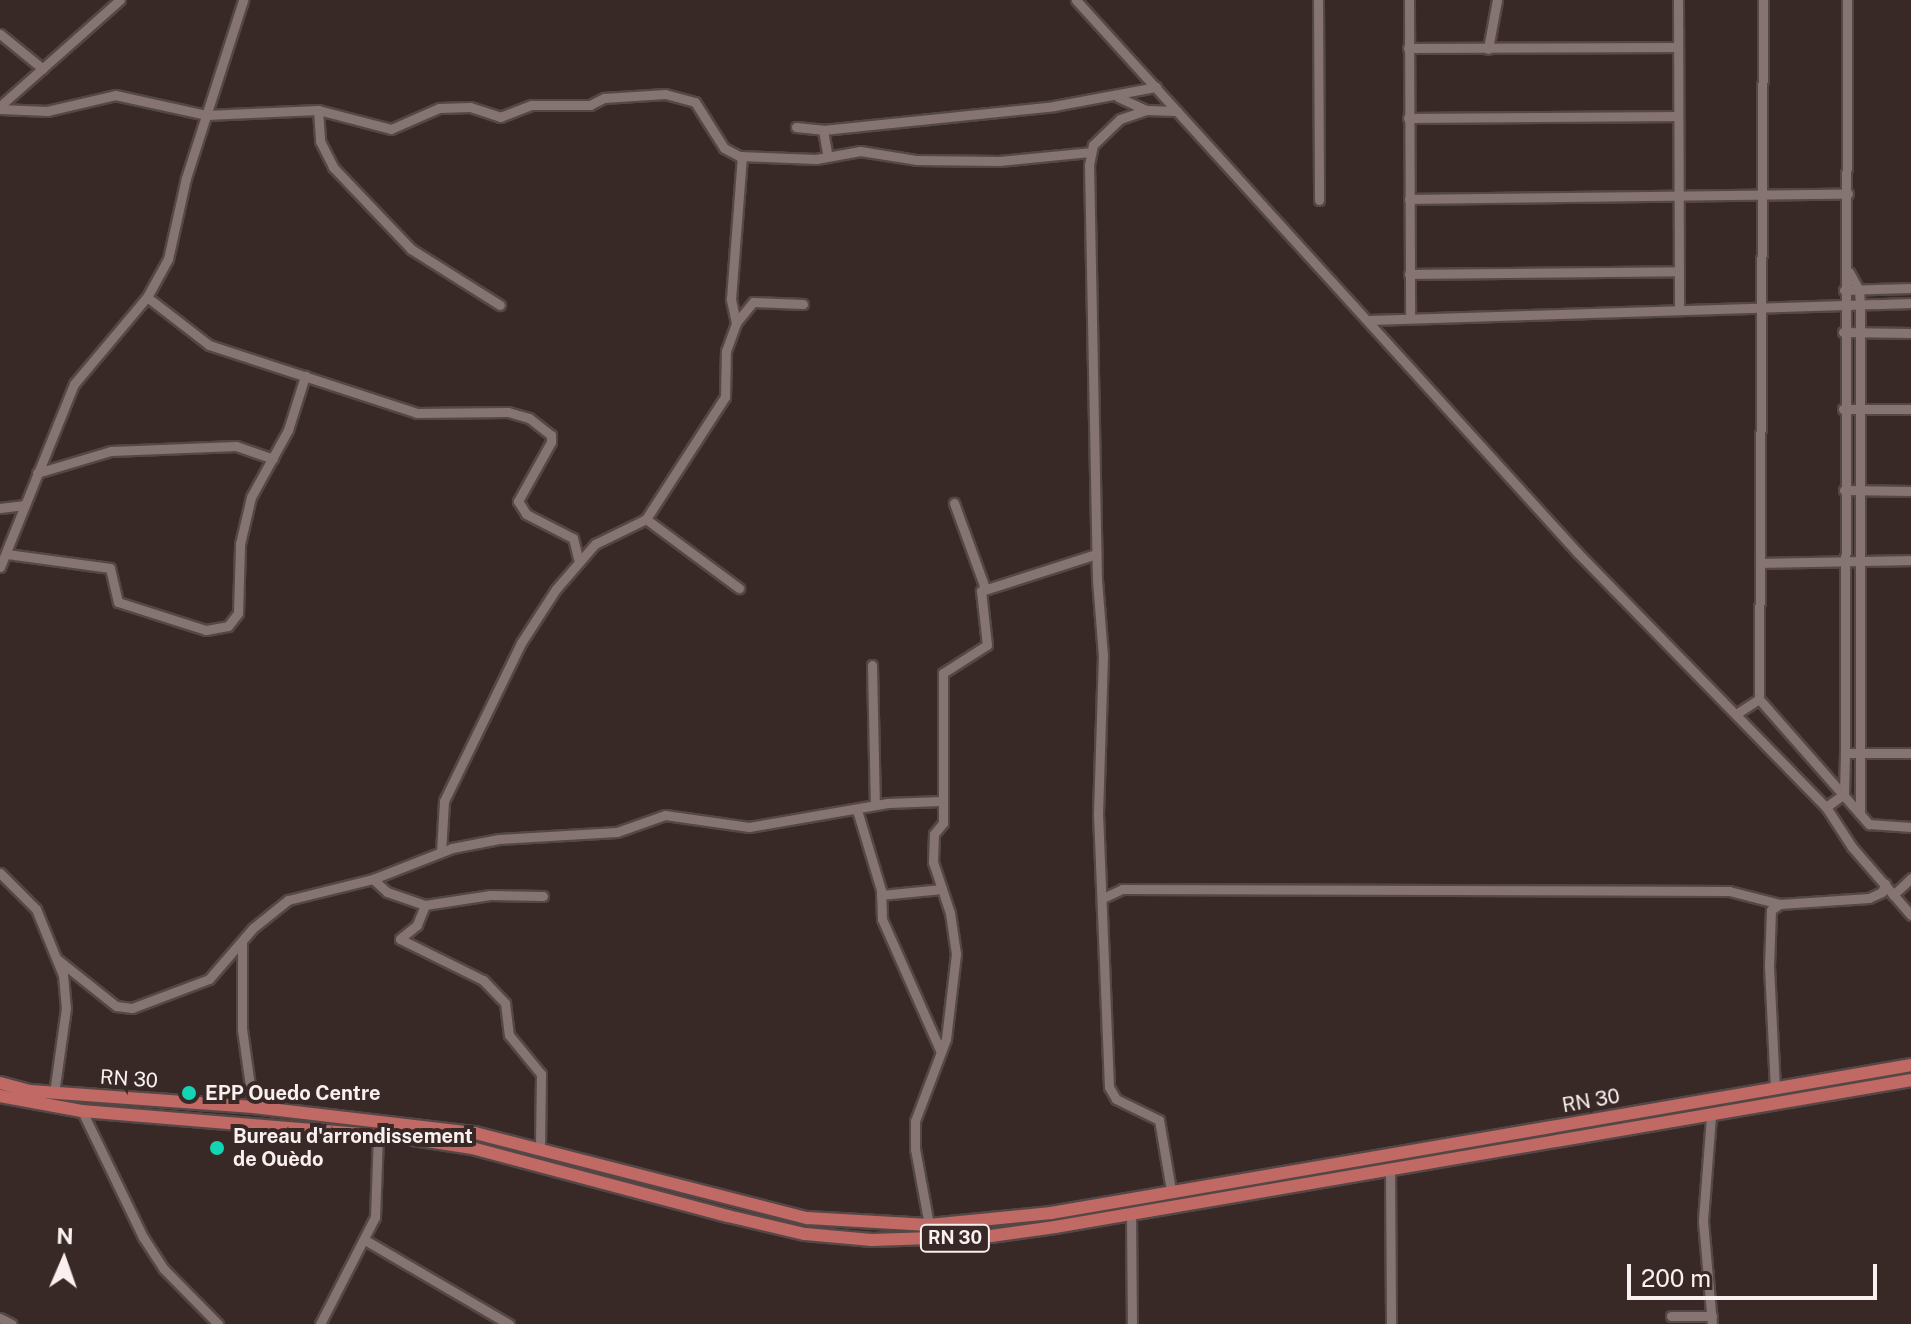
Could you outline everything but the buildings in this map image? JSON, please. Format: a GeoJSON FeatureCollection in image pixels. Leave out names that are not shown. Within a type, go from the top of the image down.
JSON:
{"type":"FeatureCollection","features":[{"type":"Feature","properties":{"kind":"main road","name":"RN 30"},"geometry":{"type":"LineString","coordinates":[[0,1083],[54,1093],[253,1107],[436,1128],[540,1148],[807,1218],[929,1225],[1005,1220],[1911,1065]]}},
{"type":"Feature","properties":{"kind":"main road","name":"RN 30"},"geometry":{"type":"LineString","coordinates":[[0,1096],[82,1111],[378,1135],[472,1148],[728,1216],[844,1238],[991,1236],[1390,1172],[1911,1080]]}},
{"type":"Feature","properties":{"kind":"street"},"geometry":{"type":"LineString","coordinates":[[0,107],[120,0]]}},
{"type":"Feature","properties":{"kind":"street"},"geometry":{"type":"LineString","coordinates":[[0,567],[57,418],[85,366],[147,297],[168,259],[206,115],[243,0]]}},
{"type":"Feature","properties":{"kind":"street"},"geometry":{"type":"LineString","coordinates":[[1318,0],[1319,200]]}},
{"type":"Feature","properties":{"kind":"street"},"geometry":{"type":"LineString","coordinates":[[1409,0],[1410,315]]}},
{"type":"Feature","properties":{"kind":"street"},"geometry":{"type":"LineString","coordinates":[[1488,49],[1497,0]]}},
{"type":"Feature","properties":{"kind":"street"},"geometry":{"type":"LineString","coordinates":[[1678,0],[1679,309]]}},
{"type":"Feature","properties":{"kind":"street"},"geometry":{"type":"LineString","coordinates":[[1763,0],[1759,699],[1873,827],[1909,827],[1911,839]]}},
{"type":"Feature","properties":{"kind":"street"},"geometry":{"type":"LineString","coordinates":[[1844,794],[1843,332],[1844,290],[1849,271],[1847,0]]}},
{"type":"Feature","properties":{"kind":"street"},"geometry":{"type":"LineString","coordinates":[[1078,1],[1578,553],[1826,807],[1911,915]]}},
{"type":"Feature","properties":{"kind":"street"},"geometry":{"type":"LineString","coordinates":[[0,34],[43,69]]}},
{"type":"Feature","properties":{"kind":"street"},"geometry":{"type":"LineString","coordinates":[[1408,48],[1678,47]]}},
{"type":"Feature","properties":{"kind":"street"},"geometry":{"type":"LineString","coordinates":[[796,127],[823,130],[1118,97],[1156,87]]}},
{"type":"Feature","properties":{"kind":"street"},"geometry":{"type":"LineString","coordinates":[[0,107],[47,111],[115,95],[206,115],[318,110],[391,129],[427,111],[450,107],[500,117],[532,105],[676,95],[701,108],[724,148],[742,156],[828,157],[860,151],[917,160],[999,161],[1090,152],[1120,119],[1146,110],[1177,111]]}},
{"type":"Feature","properties":{"kind":"street"},"geometry":{"type":"LineString","coordinates":[[1118,97],[1146,110]]}},
{"type":"Feature","properties":{"kind":"street"},"geometry":{"type":"LineString","coordinates":[[318,110],[320,141],[333,167],[411,249],[500,305]]}},
{"type":"Feature","properties":{"kind":"street"},"geometry":{"type":"LineString","coordinates":[[1408,118],[1678,116]]}},
{"type":"Feature","properties":{"kind":"street"},"geometry":{"type":"LineString","coordinates":[[823,130],[828,157]]}},
{"type":"Feature","properties":{"kind":"street"},"geometry":{"type":"LineString","coordinates":[[1090,152],[1096,554],[1103,656],[1098,814],[1105,897],[1109,1087],[1116,1099],[1159,1120],[1171,1190]]}},
{"type":"Feature","properties":{"kind":"street"},"geometry":{"type":"LineString","coordinates":[[736,323],[731,299],[742,156]]}},
{"type":"Feature","properties":{"kind":"street"},"geometry":{"type":"LineString","coordinates":[[1409,199],[1848,194]]}},
{"type":"Feature","properties":{"kind":"street"},"geometry":{"type":"LineString","coordinates":[[1409,274],[1679,271]]}},
{"type":"Feature","properties":{"kind":"street"},"geometry":{"type":"LineString","coordinates":[[1849,271],[1859,290],[1860,305],[1860,813]]}},
{"type":"Feature","properties":{"kind":"street"},"geometry":{"type":"LineString","coordinates":[[1844,290],[1911,288]]}},
{"type":"Feature","properties":{"kind":"street"},"geometry":{"type":"LineString","coordinates":[[147,297],[209,345],[417,413],[508,412],[529,418],[551,435],[551,442],[518,501],[526,514],[567,532],[579,562]]}},
{"type":"Feature","properties":{"kind":"street"},"geometry":{"type":"LineString","coordinates":[[441,852],[442,816],[453,778],[521,643],[579,562],[601,538],[646,519],[725,397],[726,351],[736,323],[753,302],[803,304]]}},
{"type":"Feature","properties":{"kind":"street"},"geometry":{"type":"LineString","coordinates":[[1370,320],[1410,315],[1763,310],[1911,303]]}},
{"type":"Feature","properties":{"kind":"street"},"geometry":{"type":"LineString","coordinates":[[1843,332],[1911,333]]}},
{"type":"Feature","properties":{"kind":"street"},"geometry":{"type":"LineString","coordinates":[[7,554],[110,568],[118,602],[217,631],[237,617],[237,572],[248,507],[273,459],[305,376]]}},
{"type":"Feature","properties":{"kind":"street"},"geometry":{"type":"LineString","coordinates":[[1843,409],[1911,409]]}},
{"type":"Feature","properties":{"kind":"street"},"geometry":{"type":"LineString","coordinates":[[37,473],[111,451],[236,446],[273,459]]}},
{"type":"Feature","properties":{"kind":"street"},"geometry":{"type":"LineString","coordinates":[[1844,490],[1911,491]]}},
{"type":"Feature","properties":{"kind":"street"},"geometry":{"type":"LineString","coordinates":[[929,1225],[915,1121],[941,1052],[956,954],[933,862],[934,834],[943,823],[940,684],[948,667],[987,645],[979,601],[985,588],[954,503]]}},
{"type":"Feature","properties":{"kind":"street"},"geometry":{"type":"LineString","coordinates":[[0,508],[25,505]]}},
{"type":"Feature","properties":{"kind":"street"},"geometry":{"type":"LineString","coordinates":[[646,519],[739,588]]}},
{"type":"Feature","properties":{"kind":"street"},"geometry":{"type":"LineString","coordinates":[[985,588],[1096,554]]}},
{"type":"Feature","properties":{"kind":"street"},"geometry":{"type":"LineString","coordinates":[[1761,563],[1911,560]]}},
{"type":"Feature","properties":{"kind":"street"},"geometry":{"type":"LineString","coordinates":[[872,665],[875,805]]}},
{"type":"Feature","properties":{"kind":"street"},"geometry":{"type":"LineString","coordinates":[[1736,714],[1759,699]]}},
{"type":"Feature","properties":{"kind":"street"},"geometry":{"type":"LineString","coordinates":[[1845,753],[1911,753]]}},
{"type":"Feature","properties":{"kind":"street"},"geometry":{"type":"LineString","coordinates":[[1826,807],[1844,794]]}},
{"type":"Feature","properties":{"kind":"street"},"geometry":{"type":"LineString","coordinates":[[57,959],[125,1009],[209,979],[269,912],[288,900],[373,879],[441,852],[499,839],[617,832],[665,815],[749,827],[875,805],[941,801]]}},
{"type":"Feature","properties":{"kind":"street"},"geometry":{"type":"LineString","coordinates":[[857,810],[881,895],[884,925],[907,964],[924,1022],[941,1052]]}},
{"type":"Feature","properties":{"kind":"street"},"geometry":{"type":"LineString","coordinates":[[0,873],[36,909],[57,959],[66,1008],[54,1093]]}},
{"type":"Feature","properties":{"kind":"street"},"geometry":{"type":"LineString","coordinates":[[1893,895],[1911,878]]}},
{"type":"Feature","properties":{"kind":"street"},"geometry":{"type":"LineString","coordinates":[[373,879],[387,892],[425,905],[490,895],[543,896]]}},
{"type":"Feature","properties":{"kind":"street"},"geometry":{"type":"LineString","coordinates":[[1105,897],[1122,889],[1729,891],[1780,904],[1869,898],[1882,892],[1885,884]]}},
{"type":"Feature","properties":{"kind":"street"},"geometry":{"type":"LineString","coordinates":[[881,895],[942,889]]}},
{"type":"Feature","properties":{"kind":"street"},"geometry":{"type":"LineString","coordinates":[[1775,1089],[1769,953],[1771,910],[1780,904]]}},
{"type":"Feature","properties":{"kind":"street"},"geometry":{"type":"LineString","coordinates":[[425,905],[417,925],[400,939],[483,980],[505,1003],[509,1035],[541,1074],[540,1148]]}},
{"type":"Feature","properties":{"kind":"street"},"geometry":{"type":"LineString","coordinates":[[242,942],[242,1029],[253,1107]]}},
{"type":"Feature","properties":{"kind":"street"},"geometry":{"type":"LineString","coordinates":[[82,1111],[150,1248],[218,1324]]}},
{"type":"Feature","properties":{"kind":"street"},"geometry":{"type":"LineString","coordinates":[[1671,1316],[1712,1320],[1703,1221],[1711,1116]]}},
{"type":"Feature","properties":{"kind":"street"},"geometry":{"type":"LineString","coordinates":[[320,1324],[375,1217],[378,1135]]}},
{"type":"Feature","properties":{"kind":"street"},"geometry":{"type":"LineString","coordinates":[[1390,1172],[1391,1324]]}},
{"type":"Feature","properties":{"kind":"street"},"geometry":{"type":"LineString","coordinates":[[1131,1215],[1132,1324]]}},
{"type":"Feature","properties":{"kind":"street"},"geometry":{"type":"LineString","coordinates":[[365,1240],[509,1324]]}},
{"type":"Feature","properties":{"kind":"street"},"geometry":{"type":"LineString","coordinates":[[0,1318],[12,1324]]}},
{"type":"Feature","properties":{"kind":"place","name":"EPP Ouedo Centre"},"geometry":{"type":"Point","coordinates":[189,1093]}},
{"type":"Feature","properties":{"kind":"place","name":"Bureau d'arrondissement de Ouèdo"},"geometry":{"type":"Point","coordinates":[217,1148]}}]}
